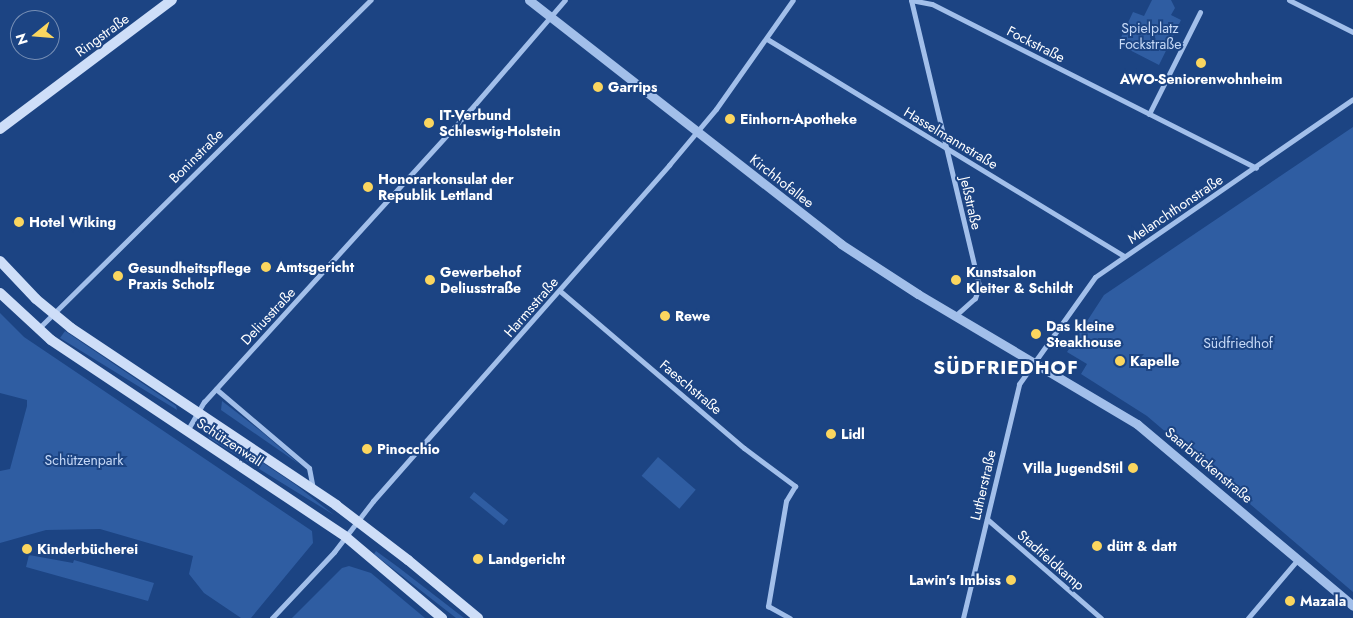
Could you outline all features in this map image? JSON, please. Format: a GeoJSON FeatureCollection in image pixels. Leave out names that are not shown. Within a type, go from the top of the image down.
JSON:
{"type":"FeatureCollection","features":[{"type":"Feature","properties":{"kind":"main road","name":"Ringstraße"},"geometry":{"type":"LineString","coordinates":[[0,128],[172,0]]}},
{"type":"Feature","properties":{"kind":"main road","name":"Schützenwall"},"geometry":{"type":"LineString","coordinates":[[0,261],[53,313],[124,366],[198,412],[359,522],[478,618]]}},
{"type":"Feature","properties":{"kind":"main road","name":"Schützenwall"},"geometry":{"type":"LineString","coordinates":[[0,293],[38,330],[346,538],[442,618]]}},
{"type":"Feature","properties":{"kind":"street","name":"Boninstraße"},"geometry":{"type":"LineString","coordinates":[[38,330],[53,313],[371,0]]}},
{"type":"Feature","properties":{"kind":"street","name":"Kirchhofallee"},"geometry":{"type":"LineString","coordinates":[[529,0],[696,133],[848,248],[1035,362]]}},
{"type":"Feature","properties":{"kind":"street","name":"Deliusstraße"},"geometry":{"type":"LineString","coordinates":[[187,431],[198,412],[216,389],[551,18],[565,0]]}},
{"type":"Feature","properties":{"kind":"street","name":"Harmsstraße"},"geometry":{"type":"LineString","coordinates":[[272,618],[346,538],[373,501],[560,291],[696,133],[767,39],[793,0]]}},
{"type":"Feature","properties":{"kind":"street","name":"Fockstraße"},"geometry":{"type":"LineString","coordinates":[[911,0],[932,4],[1256,168]]}},
{"type":"Feature","properties":{"kind":"street","name":"Jeßstraße"},"geometry":{"type":"LineString","coordinates":[[911,0],[979,286],[975,298],[956,315]]}},
{"type":"Feature","properties":{"kind":"street"},"geometry":{"type":"LineString","coordinates":[[1289,0],[1353,32]]}},
{"type":"Feature","properties":{"kind":"street"},"geometry":{"type":"LineString","coordinates":[[1149,114],[1200,12]]}},
{"type":"Feature","properties":{"kind":"street","name":"Hasselmannstraße"},"geometry":{"type":"LineString","coordinates":[[767,39],[1124,256]]}},
{"type":"Feature","properties":{"kind":"street","name":"Melanchthonstraße"},"geometry":{"type":"LineString","coordinates":[[1035,362],[1095,277],[1256,168],[1353,99]]}},
{"type":"Feature","properties":{"kind":"street","name":"Faeschstraße"},"geometry":{"type":"LineString","coordinates":[[560,291],[744,448],[795,486],[786,501],[768,606],[790,618]]}},
{"type":"Feature","properties":{"kind":"street","name":"Lutherstraße"},"geometry":{"type":"LineString","coordinates":[[964,618],[1019,384],[1035,362]]}},
{"type":"Feature","properties":{"kind":"street","name":"Saarbrückenstraße"},"geometry":{"type":"LineString","coordinates":[[1035,362],[1137,424],[1353,606]]}},
{"type":"Feature","properties":{"kind":"street","name":"Schützenwall"},"geometry":{"type":"LineString","coordinates":[[216,389],[309,468],[313,489]]}},
{"type":"Feature","properties":{"kind":"street","name":"Stadtfeldkamp"},"geometry":{"type":"LineString","coordinates":[[986,519],[1101,618]]}},
{"type":"Feature","properties":{"kind":"street"},"geometry":{"type":"LineString","coordinates":[[1248,618],[1298,559]]}},
{"type":"Feature","properties":{"kind":"green space","name":"Spielplatz Fockstraße"},"geometry":{"type":"Polygon","coordinates":[[[1152,0],[1171,0],[1175,8],[1171,15],[1181,20],[1159,65],[1118,44],[1133,12],[1144,16],[1152,0]]]}},
{"type":"Feature","properties":{"kind":"green space","name":"Südfriedhof"},"geometry":{"type":"Polygon","coordinates":[[[1353,127],[1353,592],[1147,416],[1081,374],[1087,364],[1067,352],[1104,295],[1353,127]]]}},
{"type":"Feature","properties":{"kind":"green space","name":"Schützenpark"},"geometry":{"type":"Polygon","coordinates":[[[0,313],[24,337],[312,531],[313,543],[251,618],[241,618],[204,593],[189,574],[193,556],[100,529],[46,530],[0,543],[0,471],[10,469],[27,400],[0,393],[0,313]]]}},
{"type":"Feature","properties":{"kind":"green space"},"geometry":{"type":"Polygon","coordinates":[[[65,331],[176,406],[177,410],[60,338],[65,331]]]}},
{"type":"Feature","properties":{"kind":"green space"},"geometry":{"type":"Polygon","coordinates":[[[222,401],[262,432],[299,464],[221,410],[222,401]]]}},
{"type":"Feature","properties":{"kind":"green space"},"geometry":{"type":"Polygon","coordinates":[[[206,425],[296,485],[334,515],[209,438],[206,425]]]}},
{"type":"Feature","properties":{"kind":"green space"},"geometry":{"type":"Polygon","coordinates":[[[658,457],[696,490],[679,509],[642,476],[658,457]]]}},
{"type":"Feature","properties":{"kind":"green space"},"geometry":{"type":"Polygon","coordinates":[[[474,492],[508,520],[504,525],[470,497],[474,492]]]}},
{"type":"Feature","properties":{"kind":"green space"},"geometry":{"type":"Polygon","coordinates":[[[376,551],[464,618],[456,618],[374,554],[376,551]]]}},
{"type":"Feature","properties":{"kind":"green space"},"geometry":{"type":"Polygon","coordinates":[[[29,555],[73,563],[74,560],[154,583],[148,601],[26,567],[29,555]]]}},
{"type":"Feature","properties":{"kind":"green space"},"geometry":{"type":"Polygon","coordinates":[[[349,566],[371,573],[425,618],[292,618],[342,568],[349,566]]]}},
{"type":"Feature","properties":{"kind":"place","name":"AWO-Seniorenwohnheim"},"geometry":{"type":"Point","coordinates":[1201,63]}},
{"type":"Feature","properties":{"kind":"place","name":"Garrips"},"geometry":{"type":"Point","coordinates":[598,87]}},
{"type":"Feature","properties":{"kind":"place","name":"Einhorn-Apotheke"},"geometry":{"type":"Point","coordinates":[730,119]}},
{"type":"Feature","properties":{"kind":"place","name":"IT-Verbund Schleswig-Holstein"},"geometry":{"type":"Point","coordinates":[429,123]}},
{"type":"Feature","properties":{"kind":"place","name":"Honorarkonsulat der Republik Lettland"},"geometry":{"type":"Point","coordinates":[368,187]}},
{"type":"Feature","properties":{"kind":"place","name":"Hotel Wiking"},"geometry":{"type":"Point","coordinates":[19,222]}},
{"type":"Feature","properties":{"kind":"place","name":"Amtsgericht"},"geometry":{"type":"Point","coordinates":[266,267]}},
{"type":"Feature","properties":{"kind":"place","name":"Gesundheitspflege Praxis Scholz"},"geometry":{"type":"Point","coordinates":[118,276]}},
{"type":"Feature","properties":{"kind":"place","name":"Gewerbehof Deliusstraße"},"geometry":{"type":"Point","coordinates":[430,280]}},
{"type":"Feature","properties":{"kind":"place","name":"Kunstsalon Kleiter & Schildt"},"geometry":{"type":"Point","coordinates":[956,280]}},
{"type":"Feature","properties":{"kind":"place","name":"Rewe"},"geometry":{"type":"Point","coordinates":[665,316]}},
{"type":"Feature","properties":{"kind":"place","name":"Das kleine Steakhouse"},"geometry":{"type":"Point","coordinates":[1036,334]}},
{"type":"Feature","properties":{"kind":"place","name":"Kapelle"},"geometry":{"type":"Point","coordinates":[1120,361]}},
{"type":"Feature","properties":{"kind":"place","name":"Lidl"},"geometry":{"type":"Point","coordinates":[831,434]}},
{"type":"Feature","properties":{"kind":"place","name":"Pinocchio"},"geometry":{"type":"Point","coordinates":[367,449]}},
{"type":"Feature","properties":{"kind":"place","name":"Villa JugendStil"},"geometry":{"type":"Point","coordinates":[1133,468]}},
{"type":"Feature","properties":{"kind":"place","name":"dütt & datt"},"geometry":{"type":"Point","coordinates":[1097,546]}},
{"type":"Feature","properties":{"kind":"place","name":"Kinderbücherei"},"geometry":{"type":"Point","coordinates":[27,549]}},
{"type":"Feature","properties":{"kind":"place","name":"Landgericht"},"geometry":{"type":"Point","coordinates":[478,559]}},
{"type":"Feature","properties":{"kind":"place","name":"Lawin’s Imbiss"},"geometry":{"type":"Point","coordinates":[1011,580]}},
{"type":"Feature","properties":{"kind":"place","name":"Mazala"},"geometry":{"type":"Point","coordinates":[1290,601]}},
{"type":"Feature","properties":{"kind":"district","name":"SÜDFRIEDHOF"},"geometry":{"type":"Point","coordinates":[1006,368]}}]}
